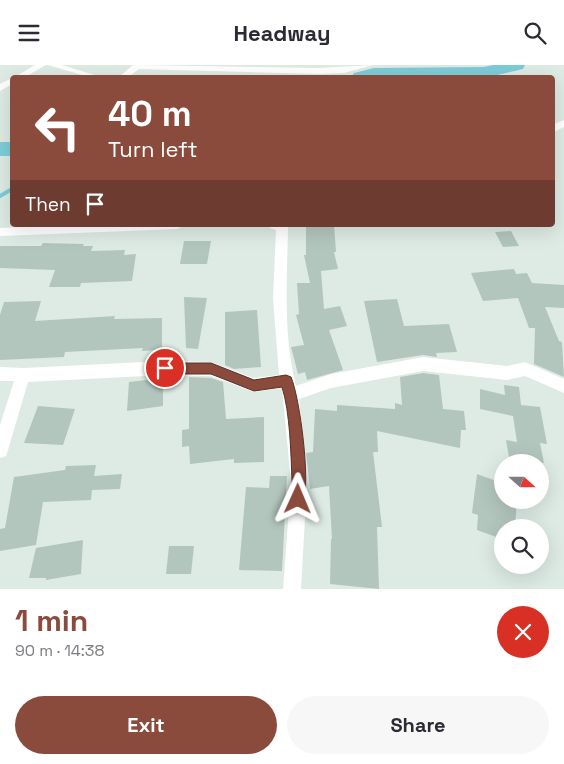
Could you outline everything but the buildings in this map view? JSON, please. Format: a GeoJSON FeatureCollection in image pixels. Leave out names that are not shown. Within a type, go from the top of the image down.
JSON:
{"type":"FeatureCollection","features":[{"type":"Feature","properties":{"kind":"street"},"geometry":{"type":"LineString","coordinates":[[23,75],[42,65]]}},
{"type":"Feature","properties":{"kind":"street"},"geometry":{"type":"LineString","coordinates":[[52,65],[90,75]]}},
{"type":"Feature","properties":{"kind":"street"},"geometry":{"type":"LineString","coordinates":[[125,75],[138,66],[344,70],[369,65]]}},
{"type":"Feature","properties":{"kind":"street"},"geometry":{"type":"LineString","coordinates":[[358,75],[375,71],[376,65]]}},
{"type":"Feature","properties":{"kind":"street"},"geometry":{"type":"LineString","coordinates":[[0,232],[127,227]]}},
{"type":"Feature","properties":{"kind":"street"},"geometry":{"type":"LineString","coordinates":[[279,227],[282,228],[280,299],[299,483],[292,589]]}},
{"type":"Feature","properties":{"kind":"street"},"geometry":{"type":"LineString","coordinates":[[0,374],[23,375],[165,368],[211,369],[254,385],[288,388],[423,364],[507,373],[525,369],[564,386]]}},
{"type":"Feature","properties":{"kind":"street"},"geometry":{"type":"LineString","coordinates":[[0,450],[23,375]]}},
{"type":"Feature","properties":{"kind":"waterway"},"geometry":{"type":"LineString","coordinates":[[370,75],[484,73],[516,65]]}},
{"type":"Feature","properties":{"kind":"waterway"},"geometry":{"type":"LineString","coordinates":[[0,149],[10,149]]}},
{"type":"Feature","properties":{"kind":"waterway"},"geometry":{"type":"LineString","coordinates":[[0,196],[10,190]]}},
{"type":"Feature","properties":{"kind":"route"},"geometry":{"type":"LineString","coordinates":[[165,368],[211,369],[254,385],[286,381],[291,395],[299,483],[298,499]]}}]}
